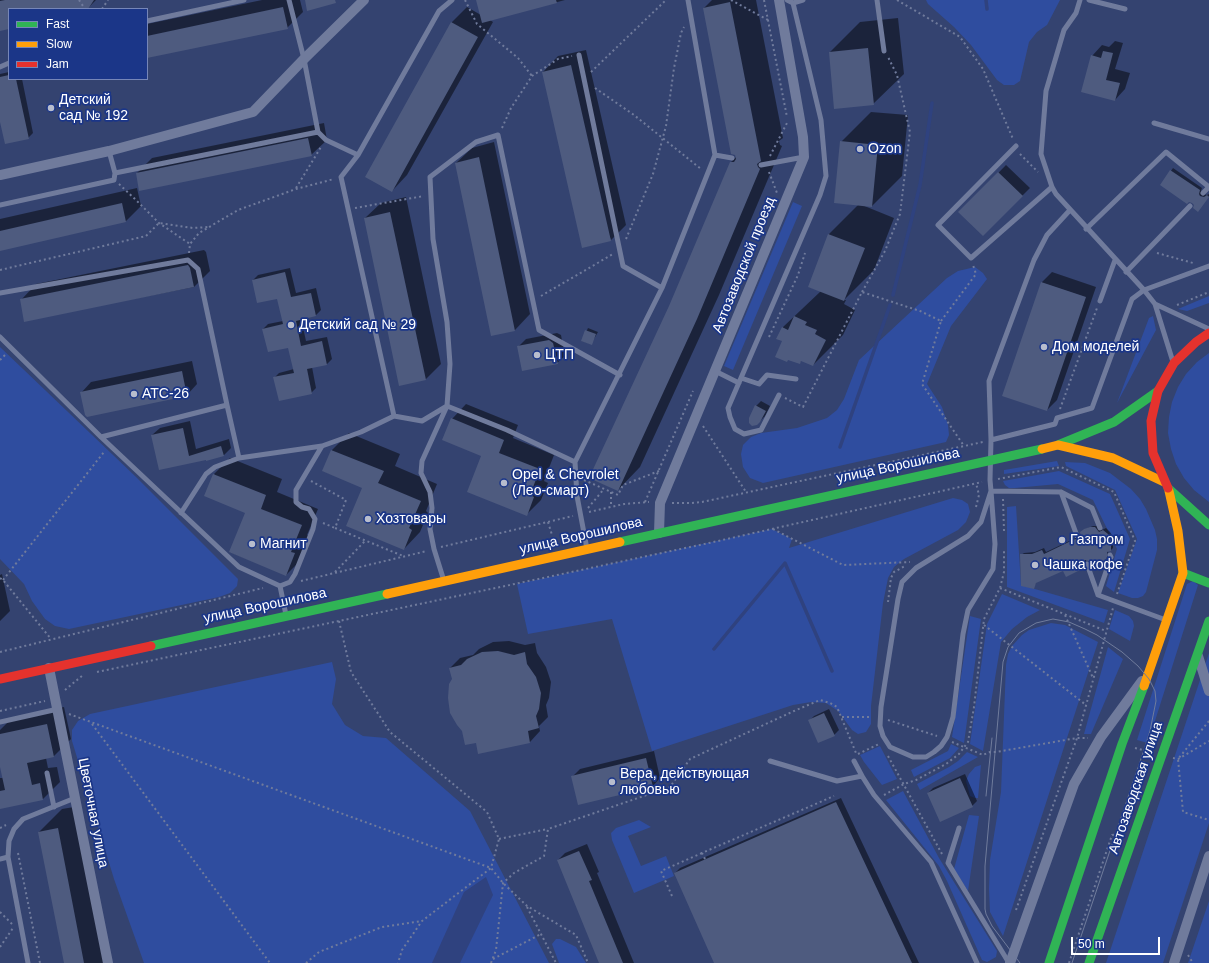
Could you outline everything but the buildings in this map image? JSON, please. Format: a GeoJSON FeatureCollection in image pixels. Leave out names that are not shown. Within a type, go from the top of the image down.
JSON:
{"type":"FeatureCollection","features":[{"type":"Feature","properties":{"kind":"main road"},"geometry":{"type":"LineString","coordinates":[[1209,333],[1196,342],[1174,363],[1158,391],[1151,422],[1153,453],[1164,482],[1170,491],[1209,525]]}},
{"type":"Feature","properties":{"kind":"main road"},"geometry":{"type":"LineString","coordinates":[[1058,445],[1114,422],[1158,391]]}},
{"type":"Feature","properties":{"kind":"main road","name":"улица Ворошилова"},"geometry":{"type":"LineString","coordinates":[[0,679],[1058,445],[1113,458],[1164,482]]}},
{"type":"Feature","properties":{"kind":"main road","name":"Автозаводская улица"},"geometry":{"type":"LineString","coordinates":[[1049,963],[1122,744],[1150,669],[1182,573],[1178,532],[1170,491]]}},
{"type":"Feature","properties":{"kind":"main road"},"geometry":{"type":"LineString","coordinates":[[1182,573],[1209,583]]}},
{"type":"Feature","properties":{"kind":"main road","name":"Автозаводская улица"},"geometry":{"type":"LineString","coordinates":[[1089,963],[1198,656],[1209,621]]}},
{"type":"Feature","properties":{"kind":"street"},"geometry":{"type":"LineString","coordinates":[[0,175],[108,151],[253,112],[364,0]]}},
{"type":"Feature","properties":{"kind":"street","name":"Автозаводской проезд"},"geometry":{"type":"LineString","coordinates":[[659,533],[660,503],[804,157],[803,137],[778,0]]}},
{"type":"Feature","properties":{"kind":"street"},"geometry":{"type":"LineString","coordinates":[[1198,656],[1209,691]]}},
{"type":"Feature","properties":{"kind":"street","name":"Цветочная улица"},"geometry":{"type":"LineString","coordinates":[[49,668],[108,963]]}},
{"type":"Feature","properties":{"kind":"street","name":"Автозаводская улица"},"geometry":{"type":"LineString","coordinates":[[1009,963],[1074,784],[1101,737],[1150,669]]}},
{"type":"Feature","properties":{"kind":"street"},"geometry":{"type":"LineString","coordinates":[[1174,963],[1209,856]]}},
{"type":"Feature","properties":{"kind":"lane"},"geometry":{"type":"LineString","coordinates":[[148,20],[244,0]]}},
{"type":"Feature","properties":{"kind":"lane"},"geometry":{"type":"LineString","coordinates":[[289,0],[304,59],[318,132],[326,140],[358,155]]}},
{"type":"Feature","properties":{"kind":"lane"},"geometry":{"type":"LineString","coordinates":[[394,416],[341,177],[358,155],[439,11],[452,0]]}},
{"type":"Feature","properties":{"kind":"lane"},"geometry":{"type":"LineString","coordinates":[[587,549],[577,496],[575,462],[620,375],[662,288],[715,156],[688,0]]}},
{"type":"Feature","properties":{"kind":"lane"},"geometry":{"type":"LineString","coordinates":[[787,0],[793,3],[803,0]]}},
{"type":"Feature","properties":{"kind":"lane"},"geometry":{"type":"LineString","coordinates":[[877,0],[884,50]]}},
{"type":"Feature","properties":{"kind":"lane"},"geometry":{"type":"LineString","coordinates":[[1080,0],[1076,14],[1064,30],[1046,91],[1041,154],[1052,187],[1056,194],[1155,304],[1174,363]]}},
{"type":"Feature","properties":{"kind":"lane"},"geometry":{"type":"LineString","coordinates":[[1089,0],[1125,9]]}},
{"type":"Feature","properties":{"kind":"lane"},"geometry":{"type":"LineString","coordinates":[[779,395],[761,430],[744,434],[735,429],[728,408],[820,195],[826,176],[822,120],[793,3]]}},
{"type":"Feature","properties":{"kind":"lane"},"geometry":{"type":"LineString","coordinates":[[579,55],[621,249],[623,266],[662,288]]}},
{"type":"Feature","properties":{"kind":"lane"},"geometry":{"type":"LineString","coordinates":[[1154,123],[1209,139]]}},
{"type":"Feature","properties":{"kind":"lane"},"geometry":{"type":"LineString","coordinates":[[115,174],[318,132]]}},
{"type":"Feature","properties":{"kind":"lane"},"geometry":{"type":"LineString","coordinates":[[444,582],[434,549],[430,529],[432,508],[430,492],[421,473],[422,461],[447,406],[450,364],[446,322],[434,239],[430,177],[476,142],[498,136],[539,330],[620,375]]}},
{"type":"Feature","properties":{"kind":"lane"},"geometry":{"type":"LineString","coordinates":[[1016,146],[938,225],[971,258],[1052,187]]}},
{"type":"Feature","properties":{"kind":"lane"},"geometry":{"type":"LineString","coordinates":[[0,205],[114,180],[115,174],[108,151]]}},
{"type":"Feature","properties":{"kind":"lane"},"geometry":{"type":"LineString","coordinates":[[1086,229],[1166,152],[1209,187],[1204,193]]}},
{"type":"Feature","properties":{"kind":"lane"},"geometry":{"type":"LineString","coordinates":[[715,156],[732,158]]}},
{"type":"Feature","properties":{"kind":"lane"},"geometry":{"type":"LineString","coordinates":[[764,165],[804,157]]}},
{"type":"Feature","properties":{"kind":"lane"},"geometry":{"type":"LineString","coordinates":[[1126,272],[1190,206]]}},
{"type":"Feature","properties":{"kind":"lane"},"geometry":{"type":"LineString","coordinates":[[991,491],[981,522],[968,536],[916,568],[902,582],[898,599],[880,726],[883,736],[890,747],[913,757],[926,757],[942,746],[946,739],[953,717],[963,634],[968,610],[993,568],[995,544],[991,491],[990,480],[991,440],[989,381],[1034,260],[1047,235],[1070,210]]}},
{"type":"Feature","properties":{"kind":"lane"},"geometry":{"type":"LineString","coordinates":[[0,293],[188,260],[198,269],[239,458]]}},
{"type":"Feature","properties":{"kind":"lane"},"geometry":{"type":"LineString","coordinates":[[1100,301],[1115,260]]}},
{"type":"Feature","properties":{"kind":"lane"},"geometry":{"type":"LineString","coordinates":[[991,440],[1055,424],[1057,418],[1092,408],[1132,299],[1144,290],[1207,267]]}},
{"type":"Feature","properties":{"kind":"lane"},"geometry":{"type":"LineString","coordinates":[[1155,304],[1209,329]]}},
{"type":"Feature","properties":{"kind":"lane"},"geometry":{"type":"LineString","coordinates":[[0,337],[101,437],[239,567],[280,586],[290,582],[296,574],[313,529],[315,519],[309,509],[302,507],[296,502],[296,490],[322,446]]}},
{"type":"Feature","properties":{"kind":"lane"},"geometry":{"type":"LineString","coordinates":[[715,371],[739,383]]}},
{"type":"Feature","properties":{"kind":"lane"},"geometry":{"type":"LineString","coordinates":[[741,378],[759,384],[767,375],[796,379]]}},
{"type":"Feature","properties":{"kind":"lane"},"geometry":{"type":"LineString","coordinates":[[101,437],[227,405]]}},
{"type":"Feature","properties":{"kind":"lane"},"geometry":{"type":"LineString","coordinates":[[181,513],[206,474],[215,467],[239,458],[322,446],[361,432],[394,416],[422,421],[447,406]]}},
{"type":"Feature","properties":{"kind":"lane"},"geometry":{"type":"LineString","coordinates":[[447,406],[507,430],[575,462]]}},
{"type":"Feature","properties":{"kind":"lane"},"geometry":{"type":"LineString","coordinates":[[991,491],[1061,492],[1092,508],[1100,528]]}},
{"type":"Feature","properties":{"kind":"lane"},"geometry":{"type":"LineString","coordinates":[[1061,492],[1077,536]]}},
{"type":"Feature","properties":{"kind":"lane"},"geometry":{"type":"LineString","coordinates":[[1098,595],[1111,557],[1110,555]]}},
{"type":"Feature","properties":{"kind":"lane"},"geometry":{"type":"LineString","coordinates":[[1087,564],[1098,595]]}},
{"type":"Feature","properties":{"kind":"lane"},"geometry":{"type":"LineString","coordinates":[[280,586],[286,616]]}},
{"type":"Feature","properties":{"kind":"lane"},"geometry":{"type":"LineString","coordinates":[[1098,595],[1167,620]]}},
{"type":"Feature","properties":{"kind":"lane"},"geometry":{"type":"LineString","coordinates":[[0,722],[58,709]]}},
{"type":"Feature","properties":{"kind":"lane"},"geometry":{"type":"LineString","coordinates":[[854,761],[874,795],[931,862],[977,963]]}},
{"type":"Feature","properties":{"kind":"lane"},"geometry":{"type":"LineString","coordinates":[[770,762],[837,781],[862,776]]}},
{"type":"Feature","properties":{"kind":"lane"},"geometry":{"type":"LineString","coordinates":[[47,773],[54,807]]}},
{"type":"Feature","properties":{"kind":"lane"},"geometry":{"type":"LineString","coordinates":[[28,963],[8,857],[9,841],[14,829],[23,819],[75,798]]}},
{"type":"Feature","properties":{"kind":"lane"},"geometry":{"type":"LineString","coordinates":[[959,828],[948,863],[1009,963]]}},
{"type":"Feature","properties":{"kind":"lane"},"geometry":{"type":"LineString","coordinates":[[0,859],[8,857]]}},
{"type":"Feature","properties":{"kind":"path"},"geometry":{"type":"LineString","coordinates":[[465,0],[477,24],[518,58],[532,76]]}},
{"type":"Feature","properties":{"kind":"path"},"geometry":{"type":"LineString","coordinates":[[666,0],[592,70],[585,82],[634,114],[662,139],[708,175]]}},
{"type":"Feature","properties":{"kind":"path"},"geometry":{"type":"LineString","coordinates":[[731,0],[768,20]]}},
{"type":"Feature","properties":{"kind":"path"},"geometry":{"type":"LineString","coordinates":[[764,0],[790,129]]}},
{"type":"Feature","properties":{"kind":"path"},"geometry":{"type":"LineString","coordinates":[[897,0],[960,37],[983,69],[1020,153],[1052,187]]}},
{"type":"Feature","properties":{"kind":"path"},"geometry":{"type":"LineString","coordinates":[[533,301],[621,249],[653,174],[662,139],[681,33],[690,14]]}},
{"type":"Feature","properties":{"kind":"path"},"geometry":{"type":"LineString","coordinates":[[779,395],[803,407],[884,251],[900,214],[910,132],[898,76],[884,50]]}},
{"type":"Feature","properties":{"kind":"path"},"geometry":{"type":"LineString","coordinates":[[498,136],[511,108],[532,76],[558,59],[579,55]]}},
{"type":"Feature","properties":{"kind":"path"},"geometry":{"type":"LineString","coordinates":[[781,191],[778,197],[764,165],[788,121]]}},
{"type":"Feature","properties":{"kind":"path"},"geometry":{"type":"LineString","coordinates":[[296,189],[326,140]]}},
{"type":"Feature","properties":{"kind":"path"},"geometry":{"type":"LineString","coordinates":[[188,260],[190,244],[199,233],[238,210],[296,189],[341,177]]}},
{"type":"Feature","properties":{"kind":"path"},"geometry":{"type":"LineString","coordinates":[[114,180],[159,223],[190,244]]}},
{"type":"Feature","properties":{"kind":"path"},"geometry":{"type":"LineString","coordinates":[[348,209],[430,195]]}},
{"type":"Feature","properties":{"kind":"path"},"geometry":{"type":"LineString","coordinates":[[159,223],[193,228],[208,227]]}},
{"type":"Feature","properties":{"kind":"path"},"geometry":{"type":"LineString","coordinates":[[0,270],[146,236],[159,223]]}},
{"type":"Feature","properties":{"kind":"path"},"geometry":{"type":"LineString","coordinates":[[1148,250],[1207,267]]}},
{"type":"Feature","properties":{"kind":"path"},"geometry":{"type":"LineString","coordinates":[[769,338],[798,275],[805,253]]}},
{"type":"Feature","properties":{"kind":"path"},"geometry":{"type":"LineString","coordinates":[[964,446],[922,384],[941,321],[976,274],[971,258]]}},
{"type":"Feature","properties":{"kind":"path"},"geometry":{"type":"LineString","coordinates":[[862,292],[920,311],[941,321]]}},
{"type":"Feature","properties":{"kind":"path"},"geometry":{"type":"LineString","coordinates":[[1166,310],[1209,292]]}},
{"type":"Feature","properties":{"kind":"path"},"geometry":{"type":"LineString","coordinates":[[1057,418],[1100,301]]}},
{"type":"Feature","properties":{"kind":"path"},"geometry":{"type":"LineString","coordinates":[[645,502],[693,392]]}},
{"type":"Feature","properties":{"kind":"path"},"geometry":{"type":"LineString","coordinates":[[702,425],[746,492]]}},
{"type":"Feature","properties":{"kind":"path"},"geometry":{"type":"LineString","coordinates":[[604,489],[584,514],[611,507],[645,502],[692,503],[991,440]]}},
{"type":"Feature","properties":{"kind":"path"},"geometry":{"type":"LineString","coordinates":[[51,639],[1,579],[110,445]]}},
{"type":"Feature","properties":{"kind":"path"},"geometry":{"type":"LineString","coordinates":[[97,672],[772,529],[990,480],[1061,467],[1114,492],[1135,541],[1106,631],[1076,738],[1016,912]]}},
{"type":"Feature","properties":{"kind":"path"},"geometry":{"type":"LineString","coordinates":[[576,477],[618,495],[623,485],[659,471]]}},
{"type":"Feature","properties":{"kind":"path"},"geometry":{"type":"LineString","coordinates":[[304,477],[346,500],[335,528]]}},
{"type":"Feature","properties":{"kind":"path"},"geometry":{"type":"LineString","coordinates":[[975,510],[979,495],[976,483]]}},
{"type":"Feature","properties":{"kind":"path"},"geometry":{"type":"LineString","coordinates":[[611,492],[611,507]]}},
{"type":"Feature","properties":{"kind":"path"},"geometry":{"type":"LineString","coordinates":[[0,652],[254,590],[280,586],[580,514]]}},
{"type":"Feature","properties":{"kind":"path"},"geometry":{"type":"LineString","coordinates":[[315,519],[404,556]]}},
{"type":"Feature","properties":{"kind":"path"},"geometry":{"type":"LineString","coordinates":[[548,522],[552,535]]}},
{"type":"Feature","properties":{"kind":"path"},"geometry":{"type":"LineString","coordinates":[[772,529],[843,565],[914,562],[894,572],[891,578],[887,609]]}},
{"type":"Feature","properties":{"kind":"path"},"geometry":{"type":"LineString","coordinates":[[334,573],[366,541]]}},
{"type":"Feature","properties":{"kind":"path"},"geometry":{"type":"LineString","coordinates":[[1000,588],[1106,631]]}},
{"type":"Feature","properties":{"kind":"path"},"geometry":{"type":"LineString","coordinates":[[1065,615],[1093,679]]}},
{"type":"Feature","properties":{"kind":"path"},"geometry":{"type":"LineString","coordinates":[[339,621],[351,672],[390,732],[487,812],[498,839],[491,868],[422,921],[402,950],[398,963]]}},
{"type":"Feature","properties":{"kind":"path"},"geometry":{"type":"LineString","coordinates":[[984,625],[1086,705]]}},
{"type":"Feature","properties":{"kind":"path"},"geometry":{"type":"LineString","coordinates":[[0,711],[56,698],[82,676],[89,674]]}},
{"type":"Feature","properties":{"kind":"path"},"geometry":{"type":"LineString","coordinates":[[498,839],[548,829],[670,787],[690,759],[820,700],[838,707],[856,754]]}},
{"type":"Feature","properties":{"kind":"path"},"geometry":{"type":"LineString","coordinates":[[58,709],[91,723],[491,868],[503,883],[527,906],[576,935],[588,963]]}},
{"type":"Feature","properties":{"kind":"path"},"geometry":{"type":"LineString","coordinates":[[842,717],[881,717],[946,739],[982,755],[990,752],[1076,738],[1101,737]]}},
{"type":"Feature","properties":{"kind":"path"},"geometry":{"type":"LineString","coordinates":[[1209,721],[1178,759],[1183,812],[1209,820]]}},
{"type":"Feature","properties":{"kind":"path"},"geometry":{"type":"LineString","coordinates":[[91,723],[270,963]]}},
{"type":"Feature","properties":{"kind":"path"},"geometry":{"type":"LineString","coordinates":[[1122,744],[1162,756],[1178,759],[1209,741]]}},
{"type":"Feature","properties":{"kind":"path"},"geometry":{"type":"LineString","coordinates":[[854,761],[853,757],[856,754],[881,744]]}},
{"type":"Feature","properties":{"kind":"path"},"geometry":{"type":"LineString","coordinates":[[885,750],[948,863]]}},
{"type":"Feature","properties":{"kind":"path"},"geometry":{"type":"LineString","coordinates":[[1127,811],[1147,751]]}},
{"type":"Feature","properties":{"kind":"path"},"geometry":{"type":"LineString","coordinates":[[672,896],[661,871],[834,796]]}},
{"type":"Feature","properties":{"kind":"path"},"geometry":{"type":"LineString","coordinates":[[1070,963],[1112,835],[1120,834],[1122,826]]}},
{"type":"Feature","properties":{"kind":"path"},"geometry":{"type":"LineString","coordinates":[[490,963],[496,950],[503,883],[514,873],[544,856],[548,829]]}},
{"type":"Feature","properties":{"kind":"path"},"geometry":{"type":"LineString","coordinates":[[17,850],[40,963]]}},
{"type":"Feature","properties":{"kind":"path"},"geometry":{"type":"LineString","coordinates":[[702,853],[705,859]]}},
{"type":"Feature","properties":{"kind":"path"},"geometry":{"type":"LineString","coordinates":[[527,906],[556,963]]}},
{"type":"Feature","properties":{"kind":"path"},"geometry":{"type":"LineString","coordinates":[[306,963],[319,952],[382,927],[422,921]]}},
{"type":"Feature","properties":{"kind":"path"},"geometry":{"type":"LineString","coordinates":[[492,960],[541,934]]}},
{"type":"Feature","properties":{"kind":"shaded area"},"geometry":{"type":"Polygon","coordinates":[[[926,0],[1060,0],[1047,25],[1037,32],[1029,42],[1020,81],[1014,85],[1004,85],[997,80],[971,45],[954,27],[928,4],[926,0]]]}},
{"type":"Feature","properties":{"kind":"shaded area"},"geometry":{"type":"Polygon","coordinates":[[[793,202],[802,206],[733,370],[724,366],[793,202]]]}},
{"type":"Feature","properties":{"kind":"shaded area"},"geometry":{"type":"Polygon","coordinates":[[[975,267],[983,273],[987,279],[951,326],[927,384],[942,407],[948,425],[949,435],[946,442],[763,483],[750,478],[743,467],[741,454],[743,445],[751,437],[761,433],[797,428],[827,418],[837,410],[844,399],[859,360],[947,278],[958,271],[975,267]]]}},
{"type":"Feature","properties":{"kind":"shaded area"},"geometry":{"type":"Polygon","coordinates":[[[1209,296],[1209,303],[1187,311],[1178,309],[1209,296]]]}},
{"type":"Feature","properties":{"kind":"shaded area"},"geometry":{"type":"Polygon","coordinates":[[[1153,316],[1156,330],[1117,403],[1149,318],[1153,316]]]}},
{"type":"Feature","properties":{"kind":"shaded area"},"geometry":{"type":"Polygon","coordinates":[[[0,347],[135,476],[238,579],[237,586],[230,593],[219,597],[69,629],[55,626],[45,619],[32,601],[24,584],[0,559],[0,347]]]}},
{"type":"Feature","properties":{"kind":"shaded area"},"geometry":{"type":"Polygon","coordinates":[[[1209,353],[1209,502],[1194,490],[1184,478],[1176,464],[1168,433],[1172,402],[1178,387],[1186,374],[1197,362],[1209,353]]]}},
{"type":"Feature","properties":{"kind":"shaded area"},"geometry":{"type":"Polygon","coordinates":[[[1057,461],[1059,466],[1004,474],[1004,470],[1057,461]]]}},
{"type":"Feature","properties":{"kind":"shaded area"},"geometry":{"type":"Polygon","coordinates":[[[1065,462],[1085,463],[1110,473],[1131,489],[1146,509],[1155,530],[1157,550],[1146,592],[1143,596],[1132,598],[1118,593],[1137,539],[1115,490],[1066,466],[1065,462]]]}},
{"type":"Feature","properties":{"kind":"shaded area"},"geometry":{"type":"Polygon","coordinates":[[[1059,471],[1110,494],[1130,539],[1114,592],[1106,586],[1117,549],[1093,500],[1058,484],[1009,488],[1003,481],[1059,471]]]}},
{"type":"Feature","properties":{"kind":"shaded area"},"geometry":{"type":"Polygon","coordinates":[[[953,498],[962,500],[968,504],[970,512],[966,522],[958,530],[904,559],[894,567],[888,578],[883,603],[871,706],[871,724],[866,732],[858,734],[852,730],[838,711],[826,703],[811,702],[793,705],[652,751],[612,619],[528,634],[517,584],[772,529],[792,539],[789,548],[953,498]]]}},
{"type":"Feature","properties":{"kind":"shaded area"},"geometry":{"type":"Polygon","coordinates":[[[1016,506],[1021,585],[1108,610],[1104,623],[1007,587],[1007,507],[1016,506]]]}},
{"type":"Feature","properties":{"kind":"shaded area"},"geometry":{"type":"Polygon","coordinates":[[[1193,581],[1198,585],[1148,743],[1137,740],[1187,584],[1193,581]]]}},
{"type":"Feature","properties":{"kind":"shaded area"},"geometry":{"type":"Polygon","coordinates":[[[1002,594],[1040,610],[1027,617],[1012,629],[1001,642],[983,751],[970,744],[987,624],[1002,594]]]}},
{"type":"Feature","properties":{"kind":"shaded area"},"geometry":{"type":"Polygon","coordinates":[[[1115,610],[1129,616],[1133,621],[1134,626],[1130,641],[1109,629],[1115,610]]]}},
{"type":"Feature","properties":{"kind":"shaded area"},"geometry":{"type":"Polygon","coordinates":[[[970,616],[981,619],[964,743],[952,737],[970,616]]]}},
{"type":"Feature","properties":{"kind":"shaded area"},"geometry":{"type":"Polygon","coordinates":[[[1051,623],[1065,625],[1098,642],[1003,936],[990,912],[989,889],[990,860],[1001,792],[1006,665],[1008,654],[1012,646],[1022,635],[1029,630],[1051,623]]]}},
{"type":"Feature","properties":{"kind":"shaded area"},"geometry":{"type":"Polygon","coordinates":[[[1108,647],[1123,659],[1091,734],[1084,734],[1108,647]]]}},
{"type":"Feature","properties":{"kind":"shaded area"},"geometry":{"type":"Polygon","coordinates":[[[1209,653],[1209,823],[1163,963],[1106,963],[1209,653]]]}},
{"type":"Feature","properties":{"kind":"shaded area"},"geometry":{"type":"Polygon","coordinates":[[[332,662],[336,679],[332,704],[345,725],[363,736],[386,738],[470,811],[549,963],[144,963],[114,879],[72,741],[72,730],[78,721],[90,714],[332,662]]]}},
{"type":"Feature","properties":{"kind":"shaded area"},"geometry":{"type":"Polygon","coordinates":[[[951,744],[959,748],[950,758],[914,777],[911,770],[948,751],[951,744]]]}},
{"type":"Feature","properties":{"kind":"shaded area"},"geometry":{"type":"Polygon","coordinates":[[[880,746],[897,779],[882,785],[860,755],[880,746]]]}},
{"type":"Feature","properties":{"kind":"shaded area"},"geometry":{"type":"Polygon","coordinates":[[[967,752],[978,757],[920,790],[917,784],[949,767],[967,752]]]}},
{"type":"Feature","properties":{"kind":"shaded area"},"geometry":{"type":"Polygon","coordinates":[[[981,765],[978,798],[975,798],[970,796],[966,781],[969,774],[975,767],[981,765]]]}},
{"type":"Feature","properties":{"kind":"shaded area"},"geometry":{"type":"Polygon","coordinates":[[[903,791],[939,858],[997,951],[996,957],[987,962],[982,960],[939,866],[886,800],[903,791]]]}},
{"type":"Feature","properties":{"kind":"shaded area"},"geometry":{"type":"Polygon","coordinates":[[[969,815],[979,816],[968,891],[954,869],[969,815]]]}},
{"type":"Feature","properties":{"kind":"shaded area"},"geometry":{"type":"Polygon","coordinates":[[[639,820],[651,827],[628,836],[641,866],[666,856],[674,876],[634,893],[612,840],[611,833],[616,828],[639,820]]]}},
{"type":"Feature","properties":{"kind":"shaded area"},"geometry":{"type":"Polygon","coordinates":[[[486,877],[493,895],[460,963],[432,963],[464,892],[486,877]]]}},
{"type":"Feature","properties":{"kind":"shaded area"},"geometry":{"type":"Polygon","coordinates":[[[1209,901],[1209,963],[1188,963],[1209,901]]]}},
{"type":"Feature","properties":{"kind":"shaded area"},"geometry":{"type":"Polygon","coordinates":[[[556,939],[560,939],[576,947],[586,963],[559,963],[552,944],[556,939]]]}},
{"type":"Feature","properties":{"kind":"waterway"},"geometry":{"type":"LineString","coordinates":[[986,0],[987,9]]}},
{"type":"Feature","properties":{"kind":"waterway"},"geometry":{"type":"LineString","coordinates":[[893,295],[920,185],[932,103]]}},
{"type":"Feature","properties":{"kind":"waterway"},"geometry":{"type":"LineString","coordinates":[[840,447],[890,305]]}},
{"type":"Feature","properties":{"kind":"waterway"},"geometry":{"type":"LineString","coordinates":[[714,649],[785,563],[832,671]]}},
{"type":"Feature","properties":{"kind":"tram line"},"geometry":{"type":"LineString","coordinates":[[1020,963],[992,926],[985,909],[985,866],[1003,662],[1008,647],[1019,633],[1036,623],[1053,619],[1069,622],[1085,629],[1097,635],[1122,652],[1138,666],[1149,679],[1155,691],[1156,701],[1150,731],[1144,750],[1072,963]]}},
{"type":"Feature","properties":{"kind":"tram line"},"geometry":{"type":"LineString","coordinates":[[986,796],[992,738]]}},
{"type":"Feature","properties":{"kind":"traffic: fast"},"geometry":{"type":"LineString","coordinates":[[1058,445],[1114,422],[1158,391]]}},
{"type":"Feature","properties":{"kind":"traffic: fast"},"geometry":{"type":"LineString","coordinates":[[620,542],[1042,449]]}},
{"type":"Feature","properties":{"kind":"traffic: fast"},"geometry":{"type":"LineString","coordinates":[[1168,488],[1209,525]]}},
{"type":"Feature","properties":{"kind":"traffic: fast"},"geometry":{"type":"LineString","coordinates":[[1183,573],[1209,583]]}},
{"type":"Feature","properties":{"kind":"traffic: fast"},"geometry":{"type":"LineString","coordinates":[[151,646],[387,594]]}},
{"type":"Feature","properties":{"kind":"traffic: fast"},"geometry":{"type":"LineString","coordinates":[[1089,963],[1209,621]]}},
{"type":"Feature","properties":{"kind":"traffic: fast"},"geometry":{"type":"LineString","coordinates":[[1049,963],[1122,744],[1144,686]]}},
{"type":"Feature","properties":{"kind":"traffic: slow"},"geometry":{"type":"LineString","coordinates":[[1042,449],[1058,445],[1113,458],[1164,482]]}},
{"type":"Feature","properties":{"kind":"traffic: slow"},"geometry":{"type":"LineString","coordinates":[[1144,686],[1183,573],[1178,531],[1169,491]]}},
{"type":"Feature","properties":{"kind":"traffic: slow"},"geometry":{"type":"LineString","coordinates":[[387,594],[620,542]]}},
{"type":"Feature","properties":{"kind":"traffic: jam"},"geometry":{"type":"LineString","coordinates":[[1168,488],[1153,453],[1151,421],[1158,391],[1174,363],[1196,342],[1209,333]]}},
{"type":"Feature","properties":{"kind":"traffic: jam"},"geometry":{"type":"LineString","coordinates":[[0,679],[151,646]]}},
{"type":"Feature","properties":{"kind":"place","name":"Детский сад № 192"},"geometry":{"type":"Point","coordinates":[51,108]}},
{"type":"Feature","properties":{"kind":"place","name":"Ozon"},"geometry":{"type":"Point","coordinates":[860,149]}},
{"type":"Feature","properties":{"kind":"place","name":"Детский сад № 29"},"geometry":{"type":"Point","coordinates":[291,325]}},
{"type":"Feature","properties":{"kind":"place","name":"Дом моделей"},"geometry":{"type":"Point","coordinates":[1044,347]}},
{"type":"Feature","properties":{"kind":"place","name":"ЦТП"},"geometry":{"type":"Point","coordinates":[537,355]}},
{"type":"Feature","properties":{"kind":"place","name":"АТС-26"},"geometry":{"type":"Point","coordinates":[134,394]}},
{"type":"Feature","properties":{"kind":"place","name":"Opel & Chevrolet (Лео-смарт)"},"geometry":{"type":"Point","coordinates":[504,483]}},
{"type":"Feature","properties":{"kind":"place","name":"Хозтовары"},"geometry":{"type":"Point","coordinates":[368,519]}},
{"type":"Feature","properties":{"kind":"place","name":"Газпром"},"geometry":{"type":"Point","coordinates":[1062,540]}},
{"type":"Feature","properties":{"kind":"place","name":"Магнит"},"geometry":{"type":"Point","coordinates":[252,544]}},
{"type":"Feature","properties":{"kind":"place","name":"Чашка кофе"},"geometry":{"type":"Point","coordinates":[1035,565]}},
{"type":"Feature","properties":{"kind":"place","name":"Вера, действующая любовью"},"geometry":{"type":"Point","coordinates":[612,782]}}]}
